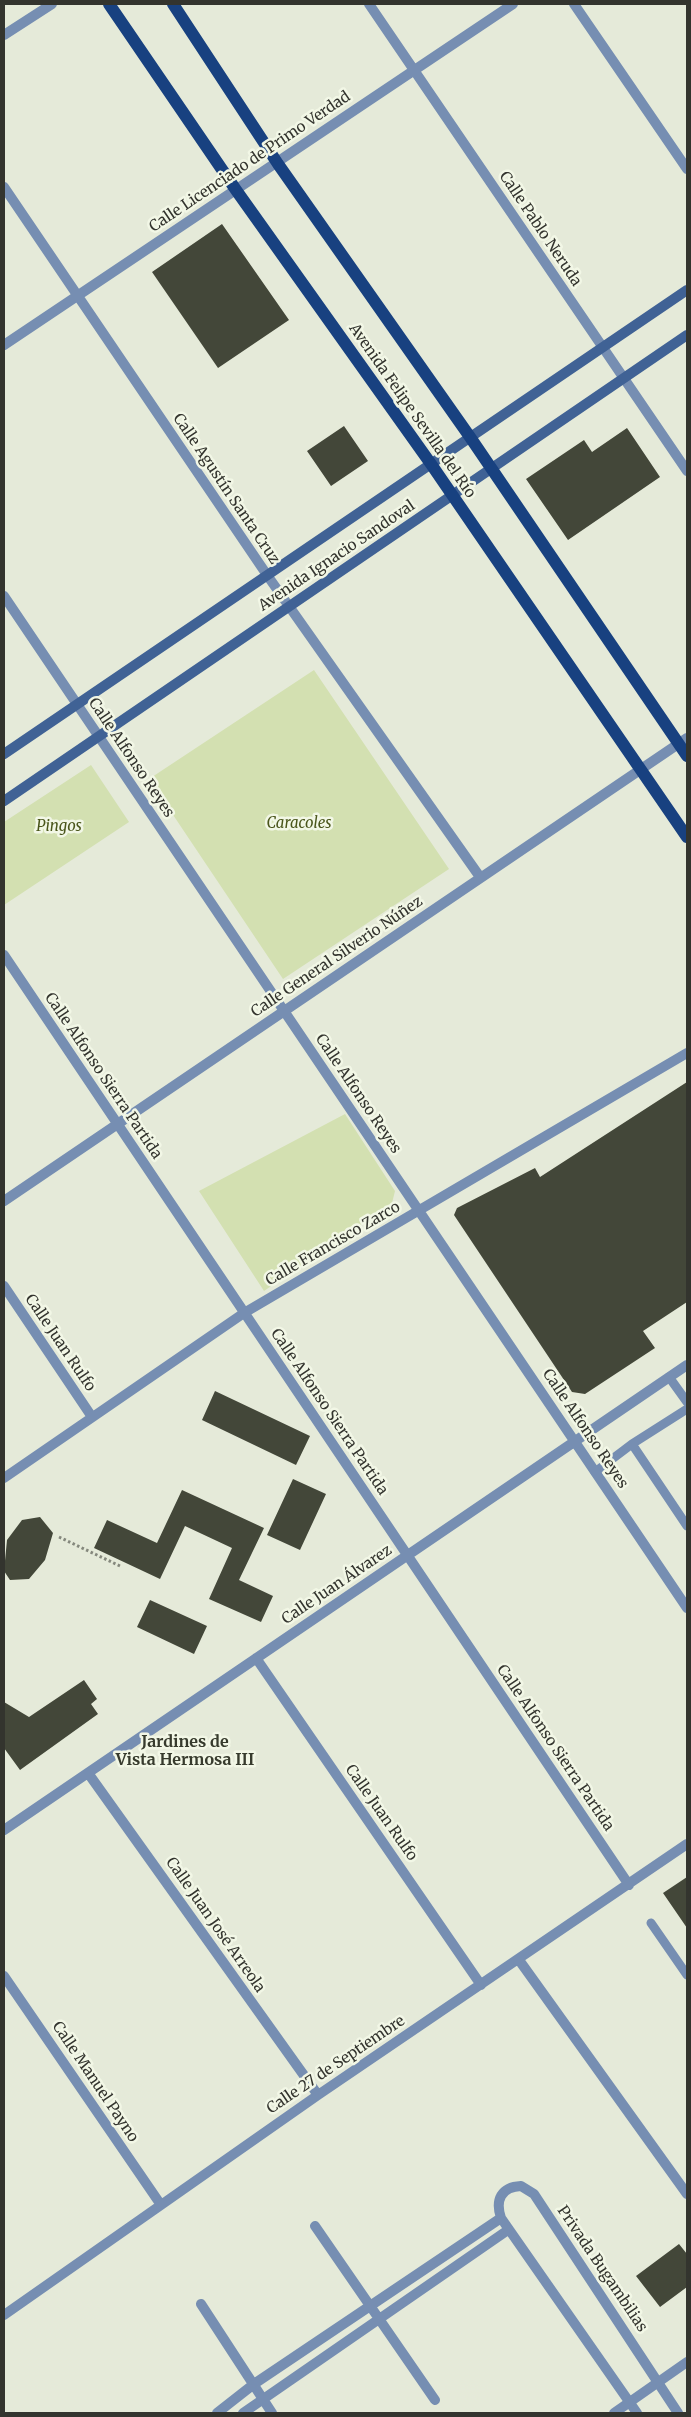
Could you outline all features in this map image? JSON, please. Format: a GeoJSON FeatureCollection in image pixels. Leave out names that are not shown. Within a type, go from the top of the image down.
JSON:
{"type":"FeatureCollection","features":[{"type":"Feature","properties":{"kind":"main road","name":"Avenida Felipe Sevilla del Río"},"geometry":{"type":"LineString","coordinates":[[110,4],[236,190],[431,464],[687,837]]}},
{"type":"Feature","properties":{"kind":"main road"},"geometry":{"type":"LineString","coordinates":[[173,4],[278,164],[683,741],[687,756]]}},
{"type":"Feature","properties":{"kind":"main road","name":"Avenida Ignacio Sandoval"},"geometry":{"type":"LineString","coordinates":[[4,754],[687,290]]}},
{"type":"Feature","properties":{"kind":"main road","name":"Avenida Ignacio Sandoval"},"geometry":{"type":"LineString","coordinates":[[4,801],[687,335]]}},
{"type":"Feature","properties":{"kind":"street"},"geometry":{"type":"LineString","coordinates":[[4,35],[52,4]]}},
{"type":"Feature","properties":{"kind":"street","name":"Calle Pablo Neruda"},"geometry":{"type":"LineString","coordinates":[[369,4],[687,472]]}},
{"type":"Feature","properties":{"kind":"street","name":"Calle Licenciado de Primo Verdad"},"geometry":{"type":"LineString","coordinates":[[4,345],[278,164],[513,4]]}},
{"type":"Feature","properties":{"kind":"street"},"geometry":{"type":"LineString","coordinates":[[574,4],[687,169]]}},
{"type":"Feature","properties":{"kind":"street","name":"Calle Agustín Santa Cruz"},"geometry":{"type":"LineString","coordinates":[[4,187],[267,575],[480,877]]}},
{"type":"Feature","properties":{"kind":"street","name":"Calle Alfonso Reyes"},"geometry":{"type":"LineString","coordinates":[[4,596],[687,1608]]}},
{"type":"Feature","properties":{"kind":"street","name":"Calle General Silverio Núñez"},"geometry":{"type":"LineString","coordinates":[[4,1201],[683,741]]}},
{"type":"Feature","properties":{"kind":"street","name":"Calle Alfonso Sierra Partida"},"geometry":{"type":"LineString","coordinates":[[4,955],[629,1885]]}},
{"type":"Feature","properties":{"kind":"street","name":"Calle Francisco Zarco"},"geometry":{"type":"LineString","coordinates":[[4,1478],[244,1313],[687,1053]]}},
{"type":"Feature","properties":{"kind":"street","name":"Calle Juan Rulfo"},"geometry":{"type":"LineString","coordinates":[[4,1286],[92,1417]]}},
{"type":"Feature","properties":{"kind":"street","name":"Calle Juan Álvarez"},"geometry":{"type":"LineString","coordinates":[[4,1830],[687,1365]]}},
{"type":"Feature","properties":{"kind":"street","name":"Calle Juan Rulfo"},"geometry":{"type":"LineString","coordinates":[[256,1658],[481,1985]]}},
{"type":"Feature","properties":{"kind":"street","name":"Calle Juan José Arreola"},"geometry":{"type":"LineString","coordinates":[[88,1773],[318,2095]]}},
{"type":"Feature","properties":{"kind":"street","name":"Calle 27 de Septiembre"},"geometry":{"type":"LineString","coordinates":[[4,2315],[318,2095],[687,1844]]}},
{"type":"Feature","properties":{"kind":"street"},"geometry":{"type":"LineString","coordinates":[[519,1960],[687,2194]]}},
{"type":"Feature","properties":{"kind":"street","name":"Calle Manuel Payno"},"geometry":{"type":"LineString","coordinates":[[4,1976],[161,2205]]}},
{"type":"Feature","properties":{"kind":"street","name":"Privada Bugambilias"},"geometry":{"type":"LineString","coordinates":[[501,2218],[498,2205],[500,2196],[508,2188],[521,2186],[534,2194],[678,2413]]}},
{"type":"Feature","properties":{"kind":"street"},"geometry":{"type":"LineString","coordinates":[[217,2413],[254,2384],[501,2218],[637,2413]]}},
{"type":"Feature","properties":{"kind":"street"},"geometry":{"type":"LineString","coordinates":[[315,2226],[435,2400]]}},
{"type":"Feature","properties":{"kind":"street"},"geometry":{"type":"LineString","coordinates":[[243,2413],[508,2230]]}},
{"type":"Feature","properties":{"kind":"street"},"geometry":{"type":"LineString","coordinates":[[451,2251],[460,2263]]}},
{"type":"Feature","properties":{"kind":"street"},"geometry":{"type":"LineString","coordinates":[[201,2304],[272,2413]]}},
{"type":"Feature","properties":{"kind":"street"},"geometry":{"type":"LineString","coordinates":[[614,2413],[658,2382],[685,2367]]}},
{"type":"Feature","properties":{"kind":"lane"},"geometry":{"type":"LineString","coordinates":[[670,1377],[687,1402]]}},
{"type":"Feature","properties":{"kind":"lane"},"geometry":{"type":"LineString","coordinates":[[595,1472],[632,1444],[687,1409]]}},
{"type":"Feature","properties":{"kind":"lane"},"geometry":{"type":"LineString","coordinates":[[632,1444],[687,1526]]}},
{"type":"Feature","properties":{"kind":"lane"},"geometry":{"type":"LineString","coordinates":[[651,1923],[687,1976]]}},
{"type":"Feature","properties":{"kind":"path"},"geometry":{"type":"LineString","coordinates":[[58,1537],[120,1566]]}},
{"type":"Feature","properties":{"kind":"green space","name":"Caracoles"},"geometry":{"type":"Polygon","coordinates":[[[314,670],[449,869],[283,979],[149,779],[314,670]]]}},
{"type":"Feature","properties":{"kind":"green space","name":"Pingos"},"geometry":{"type":"Polygon","coordinates":[[[91,765],[129,822],[4,905],[4,822],[91,765]]]}},
{"type":"Feature","properties":{"kind":"green space"},"geometry":{"type":"Polygon","coordinates":[[[345,1114],[395,1191],[392,1203],[264,1291],[199,1191],[345,1114]]]}},
{"type":"Feature","properties":{"kind":"building"},"geometry":{"type":"Polygon","coordinates":[[[222,224],[289,320],[218,368],[152,272],[222,224]]]}},
{"type":"Feature","properties":{"kind":"building"},"geometry":{"type":"Polygon","coordinates":[[[344,426],[368,461],[331,486],[307,451],[344,426]]]}},
{"type":"Feature","properties":{"kind":"building"},"geometry":{"type":"Polygon","coordinates":[[[627,428],[660,477],[568,540],[526,479],[584,440],[592,452],[627,428]]]}},
{"type":"Feature","properties":{"kind":"building"},"geometry":{"type":"Polygon","coordinates":[[[687,1082],[687,1302],[643,1331],[655,1348],[585,1394],[572,1392],[454,1215],[457,1208],[535,1168],[540,1177],[687,1082]]]}},
{"type":"Feature","properties":{"kind":"building"},"geometry":{"type":"Polygon","coordinates":[[[215,1391],[310,1436],[296,1465],[202,1420],[215,1391]]]}},
{"type":"Feature","properties":{"kind":"building"},"geometry":{"type":"Polygon","coordinates":[[[293,1479],[326,1494],[300,1550],[267,1535],[293,1479]]]}},
{"type":"Feature","properties":{"kind":"building"},"geometry":{"type":"Polygon","coordinates":[[[182,1490],[264,1528],[239,1580],[273,1596],[261,1622],[209,1599],[232,1548],[185,1526],[160,1579],[94,1548],[107,1520],[157,1543],[182,1490]]]}},
{"type":"Feature","properties":{"kind":"building"},"geometry":{"type":"Polygon","coordinates":[[[40,1517],[53,1533],[45,1560],[29,1579],[10,1580],[4,1571],[7,1540],[22,1520],[40,1517]]]}},
{"type":"Feature","properties":{"kind":"building"},"geometry":{"type":"Polygon","coordinates":[[[150,1600],[207,1626],[194,1654],[137,1627],[150,1600]]]}},
{"type":"Feature","properties":{"kind":"building"},"geometry":{"type":"Polygon","coordinates":[[[84,1680],[97,1699],[91,1704],[98,1714],[20,1770],[4,1748],[4,1702],[29,1717],[84,1680]]]}},
{"type":"Feature","properties":{"kind":"building"},"geometry":{"type":"Polygon","coordinates":[[[687,1877],[687,1928],[663,1893],[687,1877]]]}},
{"type":"Feature","properties":{"kind":"building"},"geometry":{"type":"Polygon","coordinates":[[[679,2244],[687,2254],[687,2287],[660,2307],[636,2276],[679,2244]]]}},
{"type":"Feature","properties":{"kind":"district","name":"Jardines de Vista Hermosa III"},"geometry":{"type":"Point","coordinates":[185,1751]}}]}
